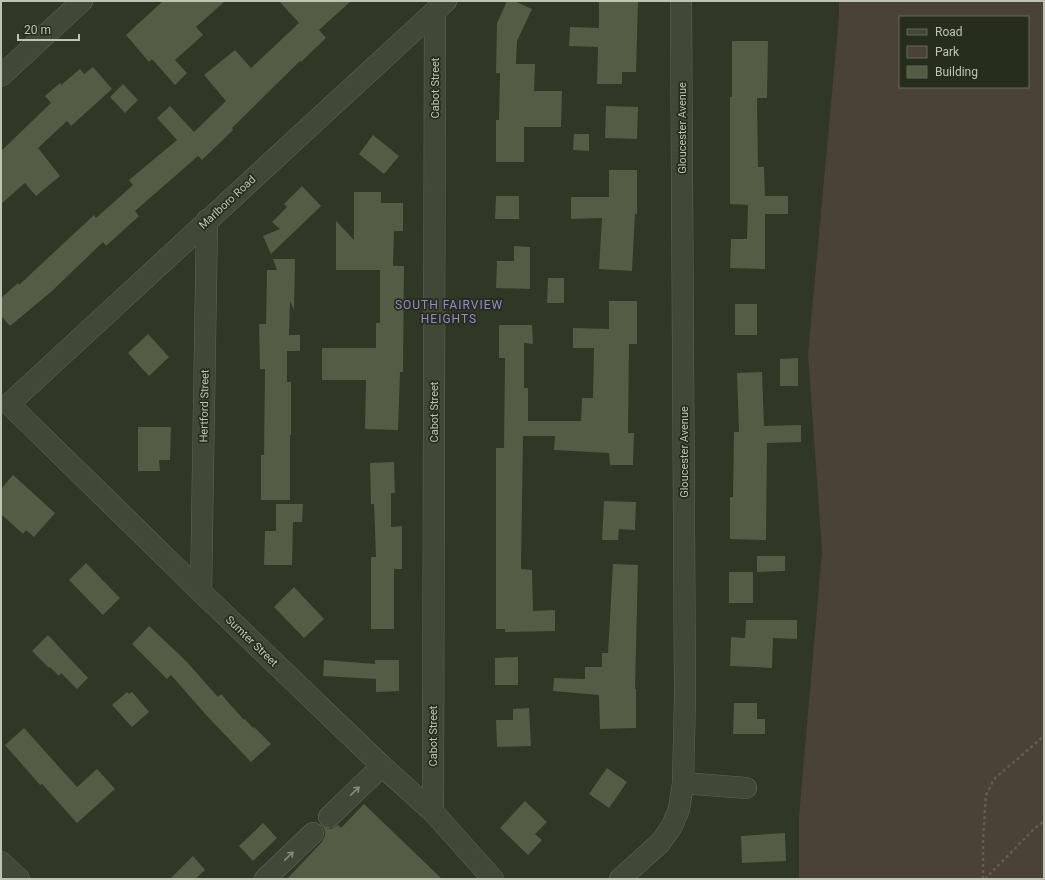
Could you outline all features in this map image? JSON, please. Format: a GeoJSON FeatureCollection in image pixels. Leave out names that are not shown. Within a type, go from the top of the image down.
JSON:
{"type":"FeatureCollection","features":[{"type":"Feature","properties":{"kind":"street"},"geometry":{"type":"LineString","coordinates":[[1,76],[82,1]]}},
{"type":"Feature","properties":{"kind":"street","name":"Gloucester Avenue"},"geometry":{"type":"LineString","coordinates":[[620,879],[660,843],[672,826],[679,809],[683,783],[685,680],[681,1]]}},
{"type":"Feature","properties":{"kind":"street","name":"Marlboro Road"},"geometry":{"type":"LineString","coordinates":[[9,404],[441,6]]}},
{"type":"Feature","properties":{"kind":"street","name":"Cabot Street"},"geometry":{"type":"LineString","coordinates":[[433,812],[441,6]]}},
{"type":"Feature","properties":{"kind":"street","name":"Hertford Street"},"geometry":{"type":"LineString","coordinates":[[201,592],[208,220]]}},
{"type":"Feature","properties":{"kind":"street","name":"Sumter Street"},"geometry":{"type":"LineString","coordinates":[[9,404],[201,592],[382,766],[433,812],[494,879]]}},
{"type":"Feature","properties":{"kind":"street"},"geometry":{"type":"LineString","coordinates":[[329,817],[382,766]]}},
{"type":"Feature","properties":{"kind":"street"},"geometry":{"type":"LineString","coordinates":[[683,783],[746,788]]}},
{"type":"Feature","properties":{"kind":"street"},"geometry":{"type":"LineString","coordinates":[[265,879],[313,833]]}},
{"type":"Feature","properties":{"kind":"street"},"geometry":{"type":"LineString","coordinates":[[1,862],[19,879]]}},
{"type":"Feature","properties":{"kind":"path"},"geometry":{"type":"LineString","coordinates":[[984,879],[983,840],[986,796],[994,779],[1044,736]]}},
{"type":"Feature","properties":{"kind":"path"},"geometry":{"type":"LineString","coordinates":[[984,879],[1036,827],[1044,821]]}},
{"type":"Feature","properties":{"kind":"green space"},"geometry":{"type":"Polygon","coordinates":[[[839,1],[1044,1],[1044,879],[799,879],[799,816],[822,552],[808,354],[839,16],[839,1]]]}},
{"type":"Feature","properties":{"kind":"building"},"geometry":{"type":"Polygon","coordinates":[[[163,1],[225,1],[196,27],[203,35],[175,60],[187,73],[175,85],[152,59],[149,62],[126,35],[163,1]]]}},
{"type":"Feature","properties":{"kind":"building"},"geometry":{"type":"Polygon","coordinates":[[[279,1],[351,1],[319,30],[326,38],[301,62],[300,61],[202,160],[198,156],[135,211],[139,216],[106,246],[103,242],[52,291],[10,326],[1,316],[1,298],[18,283],[19,285],[94,215],[96,218],[133,185],[129,180],[177,140],[157,118],[170,106],[194,132],[226,101],[204,75],[235,50],[251,68],[299,23],[279,1]]]}},
{"type":"Feature","properties":{"kind":"building"},"geometry":{"type":"Polygon","coordinates":[[[507,1],[514,1],[532,9],[517,41],[516,64],[535,64],[534,91],[562,91],[561,127],[524,127],[524,162],[496,162],[496,120],[499,120],[500,73],[496,73],[497,23],[507,1]]]}},
{"type":"Feature","properties":{"kind":"building"},"geometry":{"type":"Polygon","coordinates":[[[599,1],[638,1],[636,72],[622,72],[622,84],[597,84],[598,47],[569,46],[570,27],[599,28],[599,1]]]}},
{"type":"Feature","properties":{"kind":"building"},"geometry":{"type":"Polygon","coordinates":[[[732,41],[768,41],[767,98],[757,98],[758,167],[764,167],[765,196],[788,196],[788,214],[765,214],[765,269],[730,268],[731,239],[747,239],[748,205],[730,204],[730,97],[732,97],[732,41]]]}},
{"type":"Feature","properties":{"kind":"building"},"geometry":{"type":"Polygon","coordinates":[[[93,67],[112,89],[71,126],[67,121],[38,148],[60,176],[36,196],[25,183],[1,204],[1,151],[51,103],[45,96],[80,69],[84,74],[93,67]]]}},
{"type":"Feature","properties":{"kind":"building"},"geometry":{"type":"Polygon","coordinates":[[[123,84],[138,100],[125,113],[110,97],[123,84]]]}},
{"type":"Feature","properties":{"kind":"building"},"geometry":{"type":"Polygon","coordinates":[[[606,106],[638,107],[637,139],[605,138],[606,106]]]}},
{"type":"Feature","properties":{"kind":"building"},"geometry":{"type":"Polygon","coordinates":[[[574,134],[589,134],[589,151],[573,150],[574,134]]]}},
{"type":"Feature","properties":{"kind":"building"},"geometry":{"type":"Polygon","coordinates":[[[373,135],[399,156],[384,174],[359,154],[373,135]]]}},
{"type":"Feature","properties":{"kind":"building"},"geometry":{"type":"Polygon","coordinates":[[[609,170],[637,170],[637,214],[635,214],[632,271],[599,269],[602,218],[571,219],[571,197],[609,197],[609,170]]]}},
{"type":"Feature","properties":{"kind":"building"},"geometry":{"type":"Polygon","coordinates":[[[302,186],[321,206],[271,254],[263,236],[280,229],[272,222],[287,207],[284,204],[302,186]]]}},
{"type":"Feature","properties":{"kind":"building"},"geometry":{"type":"Polygon","coordinates":[[[354,192],[381,192],[381,203],[403,203],[403,231],[394,231],[393,266],[404,266],[403,372],[400,372],[398,430],[365,429],[366,380],[322,380],[322,348],[376,348],[376,323],[380,323],[380,270],[336,270],[336,221],[354,240],[354,192]]]}},
{"type":"Feature","properties":{"kind":"building"},"geometry":{"type":"Polygon","coordinates":[[[496,196],[519,196],[519,219],[495,219],[496,196]]]}},
{"type":"Feature","properties":{"kind":"building"},"geometry":{"type":"Polygon","coordinates":[[[514,246],[530,247],[530,289],[496,288],[497,261],[514,261],[514,246]]]}},
{"type":"Feature","properties":{"kind":"building"},"geometry":{"type":"Polygon","coordinates":[[[273,259],[295,259],[294,310],[290,301],[289,335],[300,335],[300,351],[287,351],[287,382],[291,382],[290,500],[261,500],[261,455],[264,455],[265,369],[260,369],[259,324],[266,324],[267,270],[277,270],[273,259]]]}},
{"type":"Feature","properties":{"kind":"building"},"geometry":{"type":"Polygon","coordinates":[[[548,278],[564,278],[564,303],[547,303],[548,278]]]}},
{"type":"Feature","properties":{"kind":"building"},"geometry":{"type":"Polygon","coordinates":[[[609,301],[637,301],[637,344],[629,344],[628,433],[634,433],[633,465],[610,465],[609,453],[554,450],[555,436],[523,436],[521,569],[532,570],[533,611],[555,610],[555,631],[505,632],[505,629],[496,629],[496,448],[504,448],[505,358],[499,358],[499,325],[532,325],[533,344],[524,343],[524,388],[528,388],[528,421],[581,421],[582,398],[593,398],[594,348],[573,348],[573,328],[609,329],[609,301]]]}},
{"type":"Feature","properties":{"kind":"building"},"geometry":{"type":"Polygon","coordinates":[[[735,304],[757,304],[757,335],[735,335],[735,304]]]}},
{"type":"Feature","properties":{"kind":"building"},"geometry":{"type":"Polygon","coordinates":[[[148,334],[169,357],[149,376],[128,353],[148,334]]]}},
{"type":"Feature","properties":{"kind":"building"},"geometry":{"type":"Polygon","coordinates":[[[798,358],[798,386],[780,386],[780,359],[798,358]]]}},
{"type":"Feature","properties":{"kind":"building"},"geometry":{"type":"Polygon","coordinates":[[[762,372],[764,426],[801,425],[801,442],[767,443],[766,540],[730,539],[730,497],[733,497],[734,432],[739,432],[737,373],[762,372]]]}},
{"type":"Feature","properties":{"kind":"building"},"geometry":{"type":"Polygon","coordinates":[[[138,427],[171,427],[170,460],[159,460],[160,471],[138,471],[138,427]]]}},
{"type":"Feature","properties":{"kind":"building"},"geometry":{"type":"Polygon","coordinates":[[[394,462],[395,493],[391,493],[391,527],[402,526],[402,569],[394,569],[394,629],[371,629],[371,557],[376,557],[374,504],[371,504],[370,463],[394,462]]]}},
{"type":"Feature","properties":{"kind":"building"},"geometry":{"type":"Polygon","coordinates":[[[13,475],[55,513],[34,537],[26,530],[23,534],[1,514],[1,489],[13,475]]]}},
{"type":"Feature","properties":{"kind":"building"},"geometry":{"type":"Polygon","coordinates":[[[604,501],[636,502],[635,530],[619,529],[618,540],[602,540],[604,501]]]}},
{"type":"Feature","properties":{"kind":"building"},"geometry":{"type":"Polygon","coordinates":[[[276,504],[303,504],[302,522],[293,522],[292,565],[264,565],[265,531],[276,531],[276,504]]]}},
{"type":"Feature","properties":{"kind":"building"},"geometry":{"type":"Polygon","coordinates":[[[757,556],[785,556],[785,571],[757,572],[757,556]]]}},
{"type":"Feature","properties":{"kind":"building"},"geometry":{"type":"Polygon","coordinates":[[[86,563],[120,598],[103,615],[69,580],[86,563]]]}},
{"type":"Feature","properties":{"kind":"building"},"geometry":{"type":"Polygon","coordinates":[[[613,564],[638,565],[635,689],[636,728],[600,729],[599,695],[553,691],[554,678],[585,679],[585,667],[602,667],[602,653],[608,653],[613,564]]]}},
{"type":"Feature","properties":{"kind":"building"},"geometry":{"type":"Polygon","coordinates":[[[729,572],[753,572],[753,603],[729,603],[729,572]]]}},
{"type":"Feature","properties":{"kind":"building"},"geometry":{"type":"Polygon","coordinates":[[[294,587],[324,619],[304,638],[274,607],[294,587]]]}},
{"type":"Feature","properties":{"kind":"building"},"geometry":{"type":"Polygon","coordinates":[[[746,620],[797,620],[797,639],[773,638],[772,668],[730,666],[731,637],[745,638],[746,620]]]}},
{"type":"Feature","properties":{"kind":"building"},"geometry":{"type":"Polygon","coordinates":[[[149,626],[186,661],[218,697],[221,694],[244,720],[245,719],[253,728],[254,727],[271,744],[251,762],[207,716],[171,675],[167,679],[132,644],[149,626]]]}},
{"type":"Feature","properties":{"kind":"building"},"geometry":{"type":"Polygon","coordinates":[[[48,635],[88,678],[77,689],[61,673],[59,676],[50,667],[49,668],[32,651],[48,635]]]}},
{"type":"Feature","properties":{"kind":"building"},"geometry":{"type":"Polygon","coordinates":[[[518,657],[518,685],[495,685],[495,658],[518,657]]]}},
{"type":"Feature","properties":{"kind":"building"},"geometry":{"type":"Polygon","coordinates":[[[324,660],[375,664],[375,660],[399,660],[399,691],[376,692],[376,679],[323,676],[324,660]]]}},
{"type":"Feature","properties":{"kind":"building"},"geometry":{"type":"Polygon","coordinates":[[[127,692],[129,694],[132,692],[149,712],[132,727],[112,705],[127,692]]]}},
{"type":"Feature","properties":{"kind":"building"},"geometry":{"type":"Polygon","coordinates":[[[734,703],[757,703],[757,719],[765,719],[765,734],[733,734],[734,703]]]}},
{"type":"Feature","properties":{"kind":"building"},"geometry":{"type":"Polygon","coordinates":[[[529,708],[531,746],[497,747],[496,720],[513,720],[513,709],[529,708]]]}},
{"type":"Feature","properties":{"kind":"building"},"geometry":{"type":"Polygon","coordinates":[[[24,728],[77,787],[97,769],[115,789],[77,823],[42,784],[40,785],[5,745],[24,728]]]}},
{"type":"Feature","properties":{"kind":"building"},"geometry":{"type":"Polygon","coordinates":[[[607,768],[627,782],[609,808],[589,794],[607,768]]]}},
{"type":"Feature","properties":{"kind":"building"},"geometry":{"type":"Polygon","coordinates":[[[525,801],[547,822],[535,834],[542,840],[528,855],[500,828],[525,801]]]}},
{"type":"Feature","properties":{"kind":"building"},"geometry":{"type":"Polygon","coordinates":[[[364,804],[442,879],[287,879],[322,842],[325,836],[323,827],[331,829],[338,825],[341,828],[364,804]]]}},
{"type":"Feature","properties":{"kind":"building"},"geometry":{"type":"Polygon","coordinates":[[[263,823],[277,838],[253,861],[239,846],[263,823]]]}},
{"type":"Feature","properties":{"kind":"building"},"geometry":{"type":"Polygon","coordinates":[[[785,833],[786,861],[742,863],[741,836],[785,833]]]}},
{"type":"Feature","properties":{"kind":"building"},"geometry":{"type":"Polygon","coordinates":[[[193,856],[205,870],[195,879],[170,879],[193,856]]]}},
{"type":"Feature","properties":{"kind":"district","name":"SOUTH FAIRVIEW HEIGHTS"},"geometry":{"type":"Point","coordinates":[449,312]}}]}
